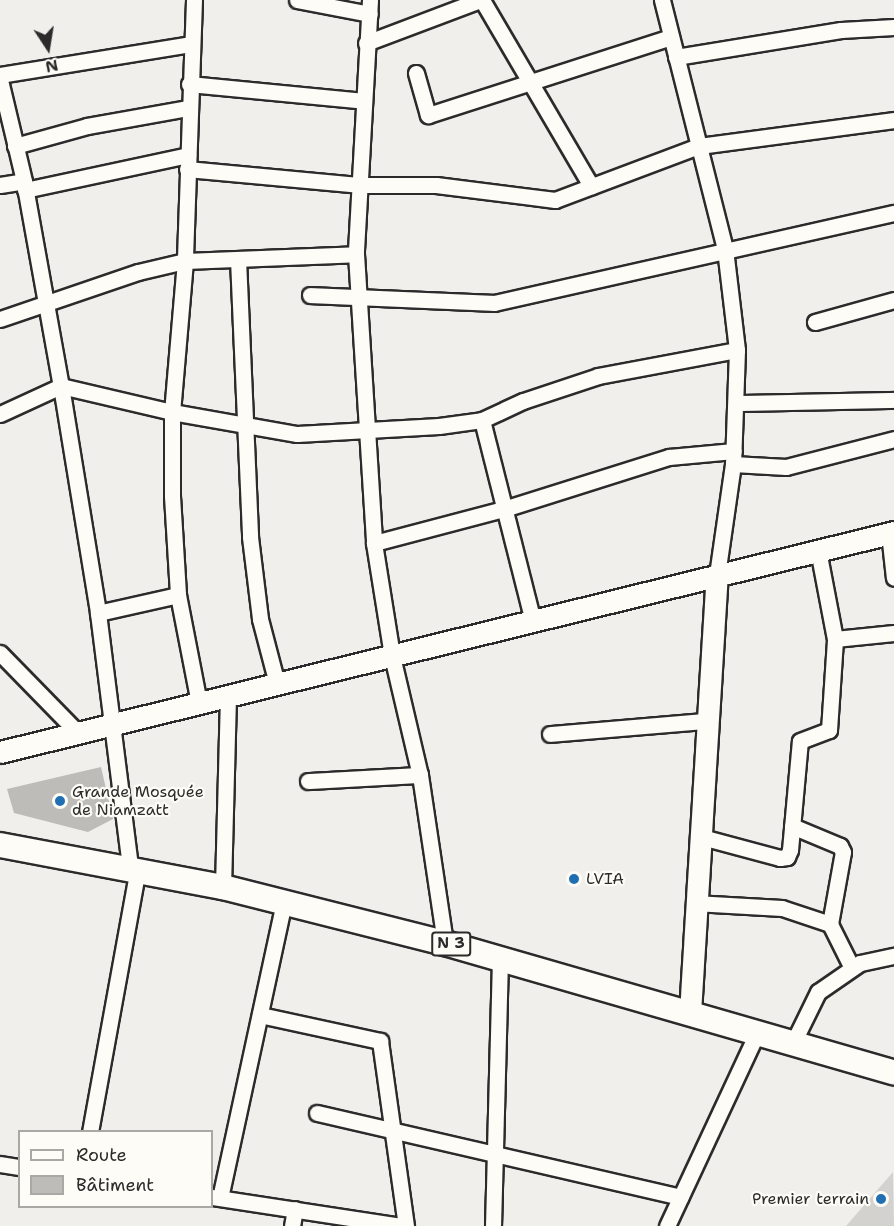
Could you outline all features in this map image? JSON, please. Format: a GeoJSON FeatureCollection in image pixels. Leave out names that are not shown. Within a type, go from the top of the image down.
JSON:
{"type":"FeatureCollection","features":[{"type":"Feature","properties":{"kind":"main road","name":"N 3"},"geometry":{"type":"LineString","coordinates":[[0,845],[134,869],[223,888],[445,943],[794,1041],[894,1073]]}},
{"type":"Feature","properties":{"kind":"street"},"geometry":{"type":"LineString","coordinates":[[194,0],[188,108],[184,261],[172,412],[172,496],[178,595],[200,703]]}},
{"type":"Feature","properties":{"kind":"street"},"geometry":{"type":"LineString","coordinates":[[297,0],[370,7],[366,43],[356,254],[365,429],[374,543],[392,656],[420,775],[445,943]]}},
{"type":"Feature","properties":{"kind":"street"},"geometry":{"type":"LineString","coordinates":[[366,43],[481,0],[591,186]]}},
{"type":"Feature","properties":{"kind":"street"},"geometry":{"type":"LineString","coordinates":[[662,0],[725,249],[737,350],[734,458],[717,575],[705,721],[690,1013]]}},
{"type":"Feature","properties":{"kind":"street"},"geometry":{"type":"LineString","coordinates":[[676,57],[841,30],[894,27]]}},
{"type":"Feature","properties":{"kind":"street"},"geometry":{"type":"LineString","coordinates":[[416,73],[428,115],[671,37]]}},
{"type":"Feature","properties":{"kind":"street"},"geometry":{"type":"LineString","coordinates":[[0,75],[191,44]]}},
{"type":"Feature","properties":{"kind":"street"},"geometry":{"type":"LineString","coordinates":[[0,80],[25,186],[47,303],[98,613],[134,869],[90,1130]]}},
{"type":"Feature","properties":{"kind":"street"},"geometry":{"type":"LineString","coordinates":[[189,84],[364,101]]}},
{"type":"Feature","properties":{"kind":"street"},"geometry":{"type":"LineString","coordinates":[[15,146],[87,126],[188,108]]}},
{"type":"Feature","properties":{"kind":"street"},"geometry":{"type":"LineString","coordinates":[[0,185],[25,186],[188,162],[358,185],[436,184],[555,200],[699,146],[894,120]]}},
{"type":"Feature","properties":{"kind":"street"},"geometry":{"type":"LineString","coordinates":[[310,295],[357,300],[494,303],[725,249],[894,213]]}},
{"type":"Feature","properties":{"kind":"street"},"geometry":{"type":"LineString","coordinates":[[0,319],[138,272],[184,261],[356,254]]}},
{"type":"Feature","properties":{"kind":"street"},"geometry":{"type":"LineString","coordinates":[[238,259],[251,549],[260,619],[277,684]]}},
{"type":"Feature","properties":{"kind":"street"},"geometry":{"type":"LineString","coordinates":[[815,322],[894,300]]}},
{"type":"Feature","properties":{"kind":"street"},"geometry":{"type":"LineString","coordinates":[[0,414],[61,386],[172,412],[246,427],[297,434],[482,420],[523,401],[598,376],[737,350]]}},
{"type":"Feature","properties":{"kind":"street"},"geometry":{"type":"LineString","coordinates":[[736,404],[894,400]]}},
{"type":"Feature","properties":{"kind":"street"},"geometry":{"type":"LineString","coordinates":[[482,420],[507,508],[533,621]]}},
{"type":"Feature","properties":{"kind":"street"},"geometry":{"type":"LineString","coordinates":[[374,543],[507,508],[669,456],[734,458],[786,467],[894,439]]}},
{"type":"Feature","properties":{"kind":"street"},"geometry":{"type":"LineString","coordinates":[[0,752],[892,532],[894,578]]}},
{"type":"Feature","properties":{"kind":"street"},"geometry":{"type":"LineString","coordinates":[[698,836],[780,858],[787,857],[790,850],[800,741],[829,730],[835,639],[818,550]]}},
{"type":"Feature","properties":{"kind":"street"},"geometry":{"type":"LineString","coordinates":[[98,613],[178,595]]}},
{"type":"Feature","properties":{"kind":"street"},"geometry":{"type":"LineString","coordinates":[[835,639],[894,633]]}},
{"type":"Feature","properties":{"kind":"street"},"geometry":{"type":"LineString","coordinates":[[0,653],[78,733]]}},
{"type":"Feature","properties":{"kind":"street"},"geometry":{"type":"LineString","coordinates":[[223,888],[228,696]]}},
{"type":"Feature","properties":{"kind":"street"},"geometry":{"type":"LineString","coordinates":[[550,734],[705,721]]}},
{"type":"Feature","properties":{"kind":"street"},"geometry":{"type":"LineString","coordinates":[[308,781],[420,775]]}},
{"type":"Feature","properties":{"kind":"street"},"geometry":{"type":"LineString","coordinates":[[792,826],[840,846],[843,852],[830,924],[852,968]]}},
{"type":"Feature","properties":{"kind":"street"},"geometry":{"type":"LineString","coordinates":[[260,1015],[380,1041],[404,1226],[216,1197],[285,903]]}},
{"type":"Feature","properties":{"kind":"street"},"geometry":{"type":"LineString","coordinates":[[694,903],[782,908],[830,924]]}},
{"type":"Feature","properties":{"kind":"street"},"geometry":{"type":"LineString","coordinates":[[794,1041],[818,992],[852,968],[878,957],[894,956]]}},
{"type":"Feature","properties":{"kind":"street"},"geometry":{"type":"LineString","coordinates":[[493,1226],[500,958]]}},
{"type":"Feature","properties":{"kind":"street"},"geometry":{"type":"LineString","coordinates":[[667,1226],[758,1031]]}},
{"type":"Feature","properties":{"kind":"street"},"geometry":{"type":"LineString","coordinates":[[317,1113],[680,1197]]}},
{"type":"Feature","properties":{"kind":"street"},"geometry":{"type":"LineString","coordinates":[[0,1164],[18,1167]]}},
{"type":"Feature","properties":{"kind":"street"},"geometry":{"type":"LineString","coordinates":[[292,1226],[295,1209]]}},
{"type":"Feature","properties":{"kind":"shaded area","name":"Premier terrain"},"geometry":{"type":"Polygon","coordinates":[[[893,1172],[894,1226],[846,1226],[893,1172]]]}},
{"type":"Feature","properties":{"kind":"building","name":"Grande Mosquée de Niamzatt"},"geometry":{"type":"Polygon","coordinates":[[[101,767],[113,819],[88,832],[14,813],[7,789],[101,767]]]}},
{"type":"Feature","properties":{"kind":"place","name":"Grande Mosquée de Niamzatt"},"geometry":{"type":"Point","coordinates":[60,801]}},
{"type":"Feature","properties":{"kind":"place","name":"LVIA"},"geometry":{"type":"Point","coordinates":[574,879]}},
{"type":"Feature","properties":{"kind":"place","name":"Premier terrain"},"geometry":{"type":"Point","coordinates":[881,1199]}}]}
